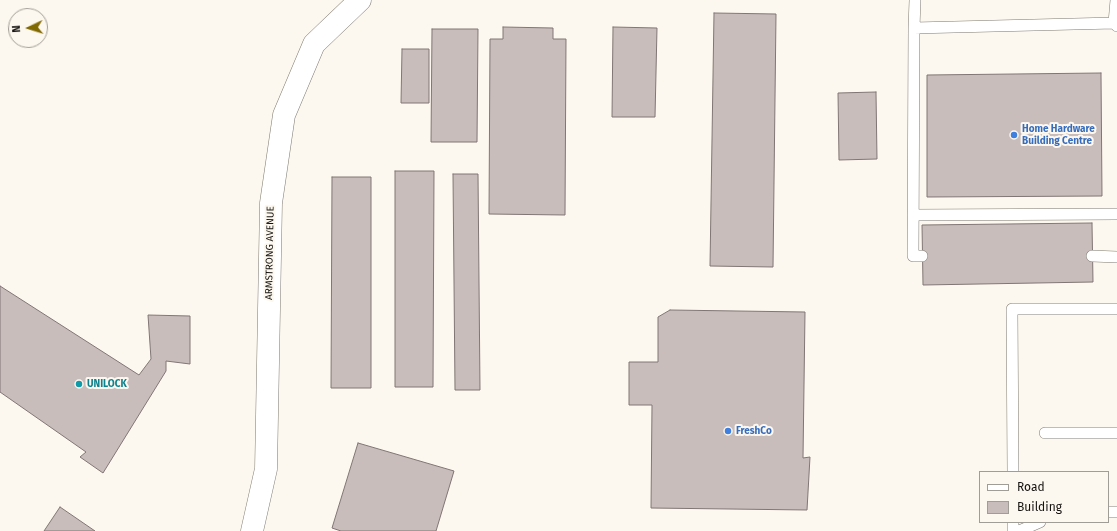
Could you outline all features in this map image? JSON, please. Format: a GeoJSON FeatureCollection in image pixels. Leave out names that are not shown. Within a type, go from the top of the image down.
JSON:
{"type":"FeatureCollection","features":[{"type":"Feature","properties":{"kind":"street","name":"ARMSTRONG AVENUE"},"geometry":{"type":"LineString","coordinates":[[252,531],[266,468],[271,203],[284,115],[314,44],[360,0]]}},
{"type":"Feature","properties":{"kind":"lane"},"geometry":{"type":"LineString","coordinates":[[915,0],[913,215],[918,256]]}},
{"type":"Feature","properties":{"kind":"lane"},"geometry":{"type":"LineString","coordinates":[[914,28],[1115,24],[1116,0]]}},
{"type":"Feature","properties":{"kind":"lane"},"geometry":{"type":"LineString","coordinates":[[913,215],[1117,214]]}},
{"type":"Feature","properties":{"kind":"lane"},"geometry":{"type":"LineString","coordinates":[[1092,256],[1117,257]]}},
{"type":"Feature","properties":{"kind":"lane"},"geometry":{"type":"LineString","coordinates":[[1013,471],[1012,309],[1117,309]]}},
{"type":"Feature","properties":{"kind":"lane"},"geometry":{"type":"LineString","coordinates":[[1045,433],[1117,433]]}},
{"type":"Feature","properties":{"kind":"lane"},"geometry":{"type":"LineString","coordinates":[[1019,531],[1038,523]]}},
{"type":"Feature","properties":{"kind":"building"},"geometry":{"type":"Polygon","coordinates":[[[714,13],[776,14],[773,267],[710,266],[714,13]]]}},
{"type":"Feature","properties":{"kind":"building"},"geometry":{"type":"Polygon","coordinates":[[[503,27],[553,28],[553,39],[566,39],[565,215],[489,214],[490,39],[503,39],[503,27]]]}},
{"type":"Feature","properties":{"kind":"building"},"geometry":{"type":"Polygon","coordinates":[[[613,27],[657,28],[655,117],[612,117],[613,27]]]}},
{"type":"Feature","properties":{"kind":"building"},"geometry":{"type":"Polygon","coordinates":[[[432,29],[478,29],[477,142],[431,142],[432,29]]]}},
{"type":"Feature","properties":{"kind":"building"},"geometry":{"type":"Polygon","coordinates":[[[402,49],[429,49],[429,103],[401,103],[402,49]]]}},
{"type":"Feature","properties":{"kind":"building","name":"Home Hardware Building Centre"},"geometry":{"type":"Polygon","coordinates":[[[1101,73],[1102,196],[927,197],[927,75],[1101,73]]]}},
{"type":"Feature","properties":{"kind":"building"},"geometry":{"type":"Polygon","coordinates":[[[876,92],[877,159],[839,160],[838,93],[876,92]]]}},
{"type":"Feature","properties":{"kind":"building"},"geometry":{"type":"Polygon","coordinates":[[[395,171],[434,171],[433,387],[395,387],[395,171]]]}},
{"type":"Feature","properties":{"kind":"building"},"geometry":{"type":"Polygon","coordinates":[[[453,174],[478,174],[480,390],[455,390],[453,174]]]}},
{"type":"Feature","properties":{"kind":"building"},"geometry":{"type":"Polygon","coordinates":[[[332,177],[371,177],[371,388],[331,388],[332,177]]]}},
{"type":"Feature","properties":{"kind":"building"},"geometry":{"type":"Polygon","coordinates":[[[1092,223],[1093,282],[923,285],[922,225],[1092,223]]]}},
{"type":"Feature","properties":{"kind":"building","name":"UNILOCK"},"geometry":{"type":"Polygon","coordinates":[[[0,286],[139,375],[151,359],[148,315],[190,316],[190,364],[166,361],[166,371],[103,473],[80,457],[86,452],[0,392],[0,286]]]}},
{"type":"Feature","properties":{"kind":"building","name":"FreshCo"},"geometry":{"type":"Polygon","coordinates":[[[670,310],[805,312],[803,458],[810,457],[807,510],[651,508],[652,405],[629,405],[629,362],[658,362],[658,317],[670,310]]]}},
{"type":"Feature","properties":{"kind":"building"},"geometry":{"type":"Polygon","coordinates":[[[358,443],[454,471],[436,531],[341,531],[332,528],[358,443]]]}},
{"type":"Feature","properties":{"kind":"building"},"geometry":{"type":"Polygon","coordinates":[[[60,507],[95,531],[44,531],[60,507]]]}},
{"type":"Feature","properties":{"kind":"place","name":"Home Hardware Building Centre"},"geometry":{"type":"Point","coordinates":[1014,135]}},
{"type":"Feature","properties":{"kind":"place","name":"UNILOCK"},"geometry":{"type":"Point","coordinates":[79,384]}},
{"type":"Feature","properties":{"kind":"place","name":"FreshCo"},"geometry":{"type":"Point","coordinates":[728,431]}}]}
